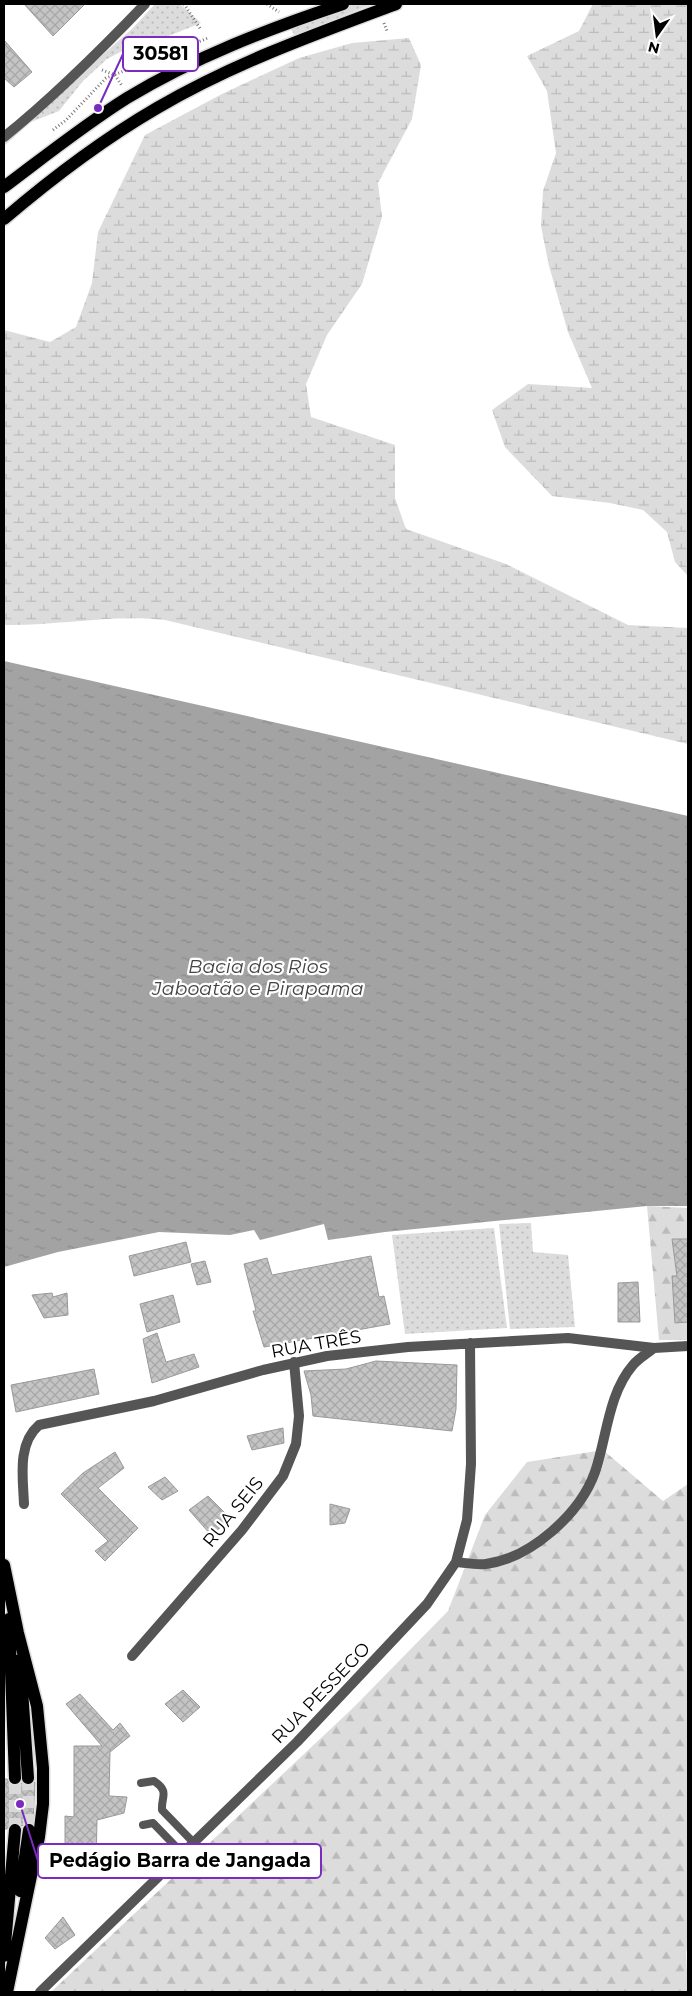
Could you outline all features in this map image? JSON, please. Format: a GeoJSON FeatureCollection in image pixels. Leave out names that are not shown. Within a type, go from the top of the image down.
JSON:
{"type":"FeatureCollection","features":[{"type":"Feature","properties":{"kind":"main road"},"geometry":{"type":"LineString","coordinates":[[4,187],[87,124],[129,98],[231,44],[343,4]]}},
{"type":"Feature","properties":{"kind":"main road"},"geometry":{"type":"LineString","coordinates":[[4,219],[106,139],[158,107],[204,83],[291,43],[396,4]]}},
{"type":"Feature","properties":{"kind":"main road"},"geometry":{"type":"LineString","coordinates":[[4,1565],[18,1633],[37,1706],[43,1768],[43,1804],[39,1837],[10,1970]]}},
{"type":"Feature","properties":{"kind":"main road"},"geometry":{"type":"LineString","coordinates":[[4,1615],[8,1587]]}},
{"type":"Feature","properties":{"kind":"main road"},"geometry":{"type":"LineString","coordinates":[[4,1677],[8,1587]]}},
{"type":"Feature","properties":{"kind":"main road"},"geometry":{"type":"LineString","coordinates":[[8,1587],[15,1778]]}},
{"type":"Feature","properties":{"kind":"main road"},"geometry":{"type":"LineString","coordinates":[[18,1633],[28,1778]]}},
{"type":"Feature","properties":{"kind":"main road"},"geometry":{"type":"LineString","coordinates":[[4,1956],[15,1830]]}},
{"type":"Feature","properties":{"kind":"main road"},"geometry":{"type":"LineString","coordinates":[[7,1992],[29,1830]]}},
{"type":"Feature","properties":{"kind":"street"},"geometry":{"type":"LineString","coordinates":[[4,137],[44,105],[146,4]]}},
{"type":"Feature","properties":{"kind":"street","name":"RUA TRÊS"},"geometry":{"type":"LineString","coordinates":[[24,1504],[23,1476],[26,1442],[30,1433],[39,1425],[154,1400],[294,1362],[336,1355],[470,1343],[568,1338],[654,1348],[688,1346]]}},
{"type":"Feature","properties":{"kind":"street","name":"RUA PESSEGO"},"geometry":{"type":"LineString","coordinates":[[40,1992],[297,1742],[384,1652],[427,1604],[456,1562],[467,1520],[471,1464],[470,1343]]}},
{"type":"Feature","properties":{"kind":"street"},"geometry":{"type":"LineString","coordinates":[[456,1562],[486,1564],[512,1557],[544,1540],[578,1504],[594,1473],[618,1390],[633,1364],[654,1348]]}},
{"type":"Feature","properties":{"kind":"street","name":"RUA SEIS"},"geometry":{"type":"LineString","coordinates":[[132,1656],[242,1530],[283,1476],[296,1444],[299,1416],[294,1362]]}},
{"type":"Feature","properties":{"kind":"lane"},"geometry":{"type":"LineString","coordinates":[[142,1783],[154,1781],[160,1785],[165,1798],[162,1810],[194,1843]]}},
{"type":"Feature","properties":{"kind":"lane"},"geometry":{"type":"LineString","coordinates":[[143,1825],[153,1824],[183,1854]]}},
{"type":"Feature","properties":{"kind":"path"},"geometry":{"type":"LineString","coordinates":[[184,4],[201,30]]}},
{"type":"Feature","properties":{"kind":"path"},"geometry":{"type":"LineString","coordinates":[[102,70],[115,75],[129,98]]}},
{"type":"Feature","properties":{"kind":"green space"},"geometry":{"type":"Polygon","coordinates":[[[155,4],[180,4],[201,23],[151,43],[130,47],[107,59],[83,81],[59,111],[31,122],[4,146],[4,141],[132,29],[155,4]]]}},
{"type":"Feature","properties":{"kind":"green space"},"geometry":{"type":"Polygon","coordinates":[[[353,4],[373,4],[294,35],[291,28],[353,4]]]}},
{"type":"Feature","properties":{"kind":"green space"},"geometry":{"type":"Polygon","coordinates":[[[593,4],[688,4],[688,576],[675,562],[667,532],[643,510],[610,503],[552,496],[505,447],[492,410],[528,384],[592,388],[568,332],[549,266],[541,226],[543,191],[556,153],[547,91],[527,56],[579,31],[593,4]]]}},
{"type":"Feature","properties":{"kind":"green space"},"geometry":{"type":"Polygon","coordinates":[[[409,38],[421,65],[412,119],[378,183],[382,217],[362,284],[327,335],[306,384],[311,417],[395,445],[395,498],[406,529],[506,564],[628,625],[688,628],[688,744],[165,620],[125,618],[4,625],[4,330],[50,342],[76,327],[92,283],[98,232],[145,135],[222,94],[299,58],[352,43],[409,38]]]}},
{"type":"Feature","properties":{"kind":"green space"},"geometry":{"type":"Polygon","coordinates":[[[647,1206],[688,1208],[688,1340],[659,1340],[647,1206]]]}},
{"type":"Feature","properties":{"kind":"green space"},"geometry":{"type":"Polygon","coordinates":[[[531,1223],[533,1252],[568,1255],[575,1327],[510,1329],[499,1224],[531,1223]]]}},
{"type":"Feature","properties":{"kind":"green space"},"geometry":{"type":"Polygon","coordinates":[[[494,1228],[507,1328],[405,1334],[392,1235],[494,1228]]]}},
{"type":"Feature","properties":{"kind":"green space"},"geometry":{"type":"Polygon","coordinates":[[[603,1450],[663,1501],[688,1484],[688,1947],[686,1952],[688,1992],[51,1992],[354,1707],[448,1611],[485,1515],[527,1462],[603,1450]]]}},
{"type":"Feature","properties":{"kind":"water","name":"Bacia dos Rios Jaboatão e Pirapama"},"geometry":{"type":"Polygon","coordinates":[[[4,661],[688,816],[688,1206],[647,1206],[385,1232],[328,1240],[324,1224],[260,1240],[254,1230],[230,1235],[159,1232],[58,1252],[4,1267],[4,661]]]}},
{"type":"Feature","properties":{"kind":"building"},"geometry":{"type":"Polygon","coordinates":[[[24,4],[85,4],[53,36],[24,4]]]}},
{"type":"Feature","properties":{"kind":"building"},"geometry":{"type":"Polygon","coordinates":[[[4,40],[32,72],[14,87],[4,78],[4,40]]]}},
{"type":"Feature","properties":{"kind":"building"},"geometry":{"type":"Polygon","coordinates":[[[672,1239],[688,1239],[688,1322],[675,1323],[672,1276],[677,1276],[672,1239]]]}},
{"type":"Feature","properties":{"kind":"building"},"geometry":{"type":"Polygon","coordinates":[[[186,1242],[191,1262],[134,1276],[129,1256],[186,1242]]]}},
{"type":"Feature","properties":{"kind":"building"},"geometry":{"type":"Polygon","coordinates":[[[371,1256],[379,1297],[384,1296],[390,1324],[264,1347],[253,1311],[256,1311],[244,1264],[267,1258],[272,1275],[371,1256]]]}},
{"type":"Feature","properties":{"kind":"building"},"geometry":{"type":"Polygon","coordinates":[[[205,1261],[211,1282],[197,1285],[191,1264],[205,1261]]]}},
{"type":"Feature","properties":{"kind":"building"},"geometry":{"type":"Polygon","coordinates":[[[638,1282],[640,1322],[618,1322],[618,1283],[638,1282]]]}},
{"type":"Feature","properties":{"kind":"building"},"geometry":{"type":"Polygon","coordinates":[[[52,1293],[53,1297],[67,1293],[68,1315],[44,1318],[32,1295],[52,1293]]]}},
{"type":"Feature","properties":{"kind":"building"},"geometry":{"type":"Polygon","coordinates":[[[173,1295],[180,1322],[147,1332],[140,1304],[173,1295]]]}},
{"type":"Feature","properties":{"kind":"building"},"geometry":{"type":"Polygon","coordinates":[[[157,1333],[166,1362],[194,1354],[199,1367],[152,1383],[143,1339],[157,1333]]]}},
{"type":"Feature","properties":{"kind":"building"},"geometry":{"type":"Polygon","coordinates":[[[376,1361],[457,1365],[456,1409],[452,1431],[313,1416],[311,1395],[304,1371],[346,1369],[376,1361]]]}},
{"type":"Feature","properties":{"kind":"building"},"geometry":{"type":"Polygon","coordinates":[[[94,1369],[99,1394],[16,1412],[11,1385],[94,1369]]]}},
{"type":"Feature","properties":{"kind":"building"},"geometry":{"type":"Polygon","coordinates":[[[283,1428],[284,1443],[252,1450],[247,1436],[283,1428]]]}},
{"type":"Feature","properties":{"kind":"building"},"geometry":{"type":"Polygon","coordinates":[[[115,1452],[124,1468],[98,1488],[138,1528],[105,1561],[95,1551],[108,1541],[61,1494],[83,1473],[115,1452]]]}},
{"type":"Feature","properties":{"kind":"building"},"geometry":{"type":"Polygon","coordinates":[[[165,1477],[178,1491],[162,1500],[148,1487],[165,1477]]]}},
{"type":"Feature","properties":{"kind":"building"},"geometry":{"type":"Polygon","coordinates":[[[208,1496],[231,1519],[211,1535],[189,1510],[208,1496]]]}},
{"type":"Feature","properties":{"kind":"building"},"geometry":{"type":"Polygon","coordinates":[[[330,1504],[350,1509],[345,1523],[330,1525],[330,1504]]]}},
{"type":"Feature","properties":{"kind":"building"},"geometry":{"type":"Polygon","coordinates":[[[183,1690],[200,1707],[183,1722],[165,1704],[183,1690]]]}},
{"type":"Feature","properties":{"kind":"building"},"geometry":{"type":"Polygon","coordinates":[[[80,1694],[113,1730],[120,1723],[130,1736],[110,1752],[109,1796],[127,1797],[124,1813],[97,1820],[96,1867],[65,1865],[65,1816],[74,1817],[74,1746],[102,1746],[66,1704],[80,1694]]]}},
{"type":"Feature","properties":{"kind":"building"},"geometry":{"type":"Polygon","coordinates":[[[4,1779],[7,1779],[11,1785],[15,1786],[21,1783],[29,1786],[35,1782],[33,1823],[26,1822],[22,1826],[12,1822],[7,1829],[4,1829],[4,1779]]]}},
{"type":"Feature","properties":{"kind":"building"},"geometry":{"type":"Polygon","coordinates":[[[63,1917],[75,1935],[55,1949],[45,1938],[63,1917]]]}},
{"type":"Feature","properties":{"kind":"tunnel"},"geometry":{"type":"LineString","coordinates":[[15,1778],[15,1830]]}},
{"type":"Feature","properties":{"kind":"tunnel"},"geometry":{"type":"LineString","coordinates":[[28,1778],[29,1830]]}},
{"type":"Feature","properties":{"kind":"place","name":"30581"},"geometry":{"type":"Point","coordinates":[98,108]}},
{"type":"Feature","properties":{"kind":"place","name":"Pedágio Barra de Jangada"},"geometry":{"type":"Point","coordinates":[20,1804]}}]}
